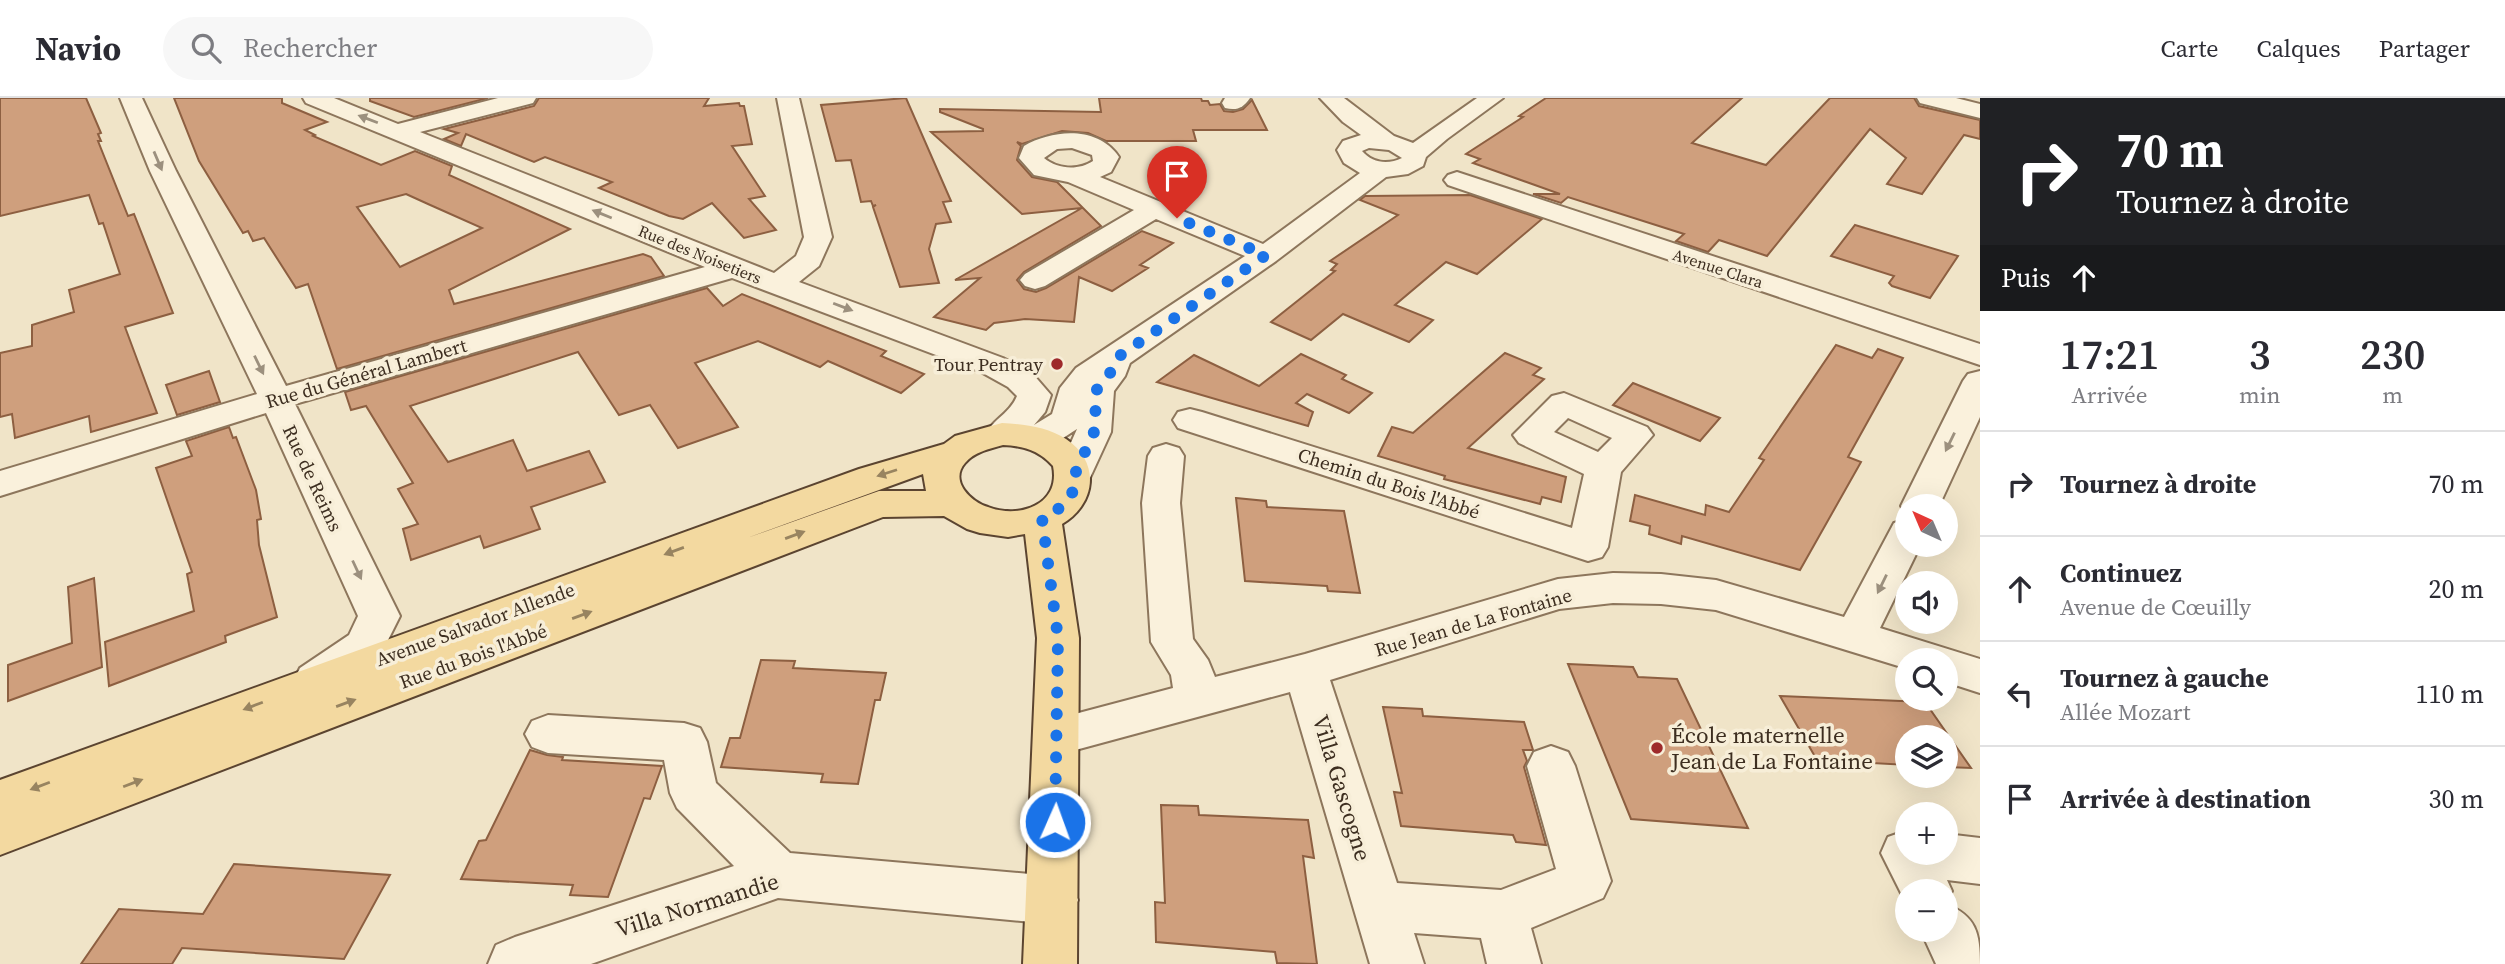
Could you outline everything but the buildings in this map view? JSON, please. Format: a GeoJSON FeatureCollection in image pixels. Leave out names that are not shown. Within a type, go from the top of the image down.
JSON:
{"type":"FeatureCollection","features":[{"type":"Feature","properties":{"kind":"main road"},"geometry":{"type":"LineString","coordinates":[[1019,437],[1055,447],[1068,460],[1075,474],[1075,487],[1069,499],[1042,518],[1012,523],[981,520],[963,513],[950,503],[942,490],[940,477],[944,464],[953,453],[975,440],[1019,437]]}},
{"type":"Feature","properties":{"kind":"main road","name":"Avenue Salvador Allende"},"geometry":{"type":"LineString","coordinates":[[0,801],[872,478],[953,453]]}},
{"type":"Feature","properties":{"kind":"main road","name":"Rue du Bois l'Abbé"},"geometry":{"type":"LineString","coordinates":[[0,833],[879,504],[950,503]]}},
{"type":"Feature","properties":{"kind":"main road"},"geometry":{"type":"LineString","coordinates":[[1042,518],[1058,638],[1050,964]]}},
{"type":"Feature","properties":{"kind":"street","name":"Rue de Reims"},"geometry":{"type":"LineString","coordinates":[[131,98],[163,171],[379,616],[365,646],[308,685]]}},
{"type":"Feature","properties":{"kind":"street","name":"Rue des Noisetiers"},"geometry":{"type":"LineString","coordinates":[[314,98],[733,268],[992,365],[1020,380],[1034,395],[1019,437]]}},
{"type":"Feature","properties":{"kind":"street"},"geometry":{"type":"LineString","coordinates":[[397,131],[525,98]]}},
{"type":"Feature","properties":{"kind":"street"},"geometry":{"type":"LineString","coordinates":[[779,284],[808,260],[818,237],[788,98]]}},
{"type":"Feature","properties":{"kind":"street"},"geometry":{"type":"LineString","coordinates":[[1331,98],[1399,157]]}},
{"type":"Feature","properties":{"kind":"street"},"geometry":{"type":"LineString","coordinates":[[1019,437],[1068,419],[1069,401],[1078,382],[1092,370],[1115,359],[1348,197],[1399,157],[1492,98]]}},
{"type":"Feature","properties":{"kind":"street"},"geometry":{"type":"LineString","coordinates":[[1928,98],[1980,111]]}},
{"type":"Feature","properties":{"kind":"street"},"geometry":{"type":"LineString","coordinates":[[1348,197],[1356,171],[1351,117]]}},
{"type":"Feature","properties":{"kind":"street"},"geometry":{"type":"LineString","coordinates":[[1094,145],[1120,134]]}},
{"type":"Feature","properties":{"kind":"street"},"geometry":{"type":"LineString","coordinates":[[1053,142],[1081,142],[1094,145],[1107,157],[1105,164],[1098,169],[1072,175],[1057,174],[1035,164],[1031,158],[1033,151],[1053,142]]}},
{"type":"Feature","properties":{"kind":"street"},"geometry":{"type":"LineString","coordinates":[[1356,151],[1399,157]]}},
{"type":"Feature","properties":{"kind":"street","name":"Avenue Clara"},"geometry":{"type":"LineString","coordinates":[[1399,157],[1457,180],[1980,355]]}},
{"type":"Feature","properties":{"kind":"street"},"geometry":{"type":"LineString","coordinates":[[1072,175],[1266,255]]}},
{"type":"Feature","properties":{"kind":"street"},"geometry":{"type":"LineString","coordinates":[[1035,279],[1155,209]]}},
{"type":"Feature","properties":{"kind":"street","name":"Rue du Général Lambert"},"geometry":{"type":"LineString","coordinates":[[0,484],[276,399],[733,268]]}},
{"type":"Feature","properties":{"kind":"street"},"geometry":{"type":"LineString","coordinates":[[1075,474],[1094,432],[1097,389],[1109,376],[1115,359]]}},
{"type":"Feature","properties":{"kind":"street"},"geometry":{"type":"LineString","coordinates":[[1926,494],[1980,381]]}},
{"type":"Feature","properties":{"kind":"street","name":"Chemin du Bois l'Abbé"},"geometry":{"type":"LineString","coordinates":[[1190,420],[1588,547]]}},
{"type":"Feature","properties":{"kind":"street"},"geometry":{"type":"LineString","coordinates":[[1166,456],[1161,503],[1172,642],[1193,672],[1196,700]]}},
{"type":"Feature","properties":{"kind":"street"},"geometry":{"type":"LineString","coordinates":[[1603,469],[1588,547],[1613,588]]}},
{"type":"Feature","properties":{"kind":"street"},"geometry":{"type":"LineString","coordinates":[[1855,636],[1895,557]]}},
{"type":"Feature","properties":{"kind":"street","name":"Rue Jean de La Fontaine"},"geometry":{"type":"LineString","coordinates":[[1057,736],[1305,671],[1558,594],[1613,588],[1661,589],[1716,595],[1895,648]]}},
{"type":"Feature","properties":{"kind":"street"},"geometry":{"type":"LineString","coordinates":[[1958,668],[1980,676]]}},
{"type":"Feature","properties":{"kind":"street","name":"Villa Gascogne"},"geometry":{"type":"LineString","coordinates":[[1305,671],[1396,964]]}},
{"type":"Feature","properties":{"kind":"street"},"geometry":{"type":"LineString","coordinates":[[548,734],[684,742],[694,793],[778,875]]}},
{"type":"Feature","properties":{"kind":"street"},"geometry":{"type":"LineString","coordinates":[[1379,906],[1501,915],[1585,881],[1551,766]]}},
{"type":"Feature","properties":{"kind":"street"},"geometry":{"type":"LineString","coordinates":[[1920,879],[1906,853],[1980,861]]}},
{"type":"Feature","properties":{"kind":"street","name":"Villa Normandie"},"geometry":{"type":"LineString","coordinates":[[514,964],[778,875],[1052,900]]}},
{"type":"Feature","properties":{"kind":"street"},"geometry":{"type":"LineString","coordinates":[[1501,915],[1514,964]]}},
{"type":"Feature","properties":{"kind":"street"},"geometry":{"type":"LineString","coordinates":[[1953,942],[1965,964]]}},
{"type":"Feature","properties":{"kind":"place","name":"Tour Pentray"},"geometry":{"type":"Point","coordinates":[1057,364]}},
{"type":"Feature","properties":{"kind":"place","name":"École maternelle Jean de La Fontaine"},"geometry":{"type":"Point","coordinates":[1657,748]}},
{"type":"Feature","properties":{"kind":"route"},"geometry":{"type":"LineString","coordinates":[[1055,822],[1058,638],[1042,518],[1069,499],[1075,487],[1075,474],[1094,432],[1097,389],[1109,376],[1115,359],[1266,255],[1177,218]]}}]}
